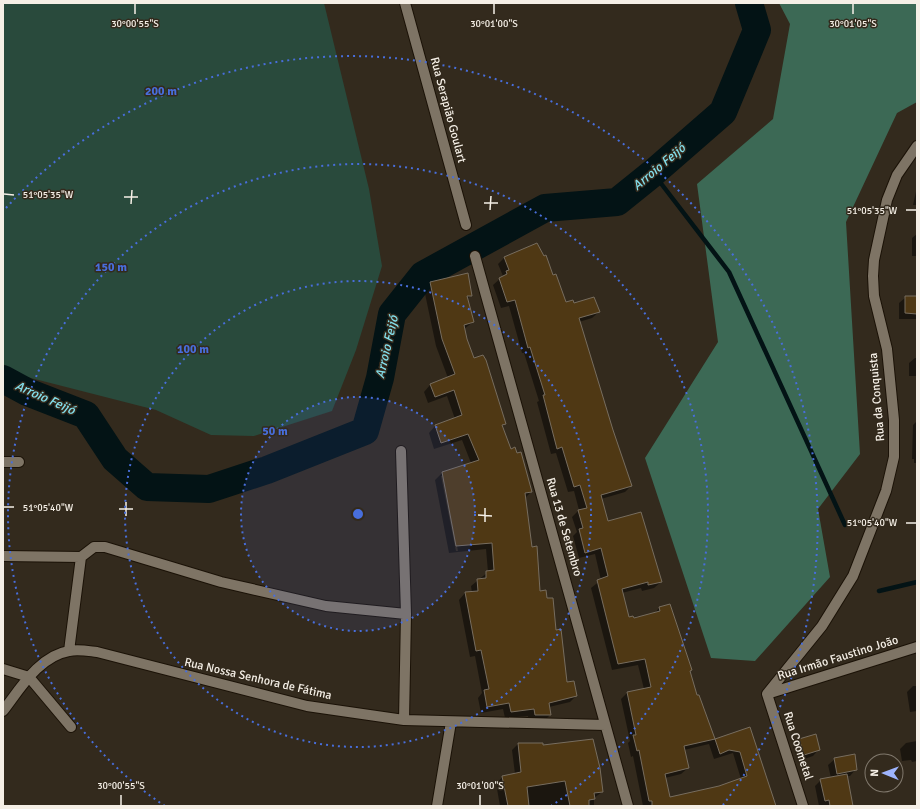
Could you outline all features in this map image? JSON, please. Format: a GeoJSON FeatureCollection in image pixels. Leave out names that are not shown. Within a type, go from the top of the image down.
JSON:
{"type":"FeatureCollection","features":[{"type":"Feature","properties":{"kind":"street","name":"Rua Serapião Goulart"},"geometry":{"type":"LineString","coordinates":[[405,3],[466,225]]}},
{"type":"Feature","properties":{"kind":"street","name":"Rua da Conquista"},"geometry":{"type":"LineString","coordinates":[[767,694],[822,626],[853,576],[886,491],[894,456],[894,420],[887,349],[874,296],[874,260],[887,200],[897,175],[917,146]]}},
{"type":"Feature","properties":{"kind":"street","name":"Rua 13 de Setembro"},"geometry":{"type":"LineString","coordinates":[[475,256],[628,806]]}},
{"type":"Feature","properties":{"kind":"street"},"geometry":{"type":"LineString","coordinates":[[402,451],[406,614],[404,720]]}},
{"type":"Feature","properties":{"kind":"street"},"geometry":{"type":"LineString","coordinates":[[3,462],[19,462]]}},
{"type":"Feature","properties":{"kind":"street"},"geometry":{"type":"LineString","coordinates":[[3,556],[81,557],[94,547],[105,547],[222,582],[326,606],[406,614]]}},
{"type":"Feature","properties":{"kind":"street"},"geometry":{"type":"LineString","coordinates":[[69,651],[81,557]]}},
{"type":"Feature","properties":{"kind":"street","name":"Rua Irmão Faustino João"},"geometry":{"type":"LineString","coordinates":[[767,694],[917,647]]}},
{"type":"Feature","properties":{"kind":"street","name":"Rua Nossa Senhora de Fátima"},"geometry":{"type":"LineString","coordinates":[[3,711],[29,677],[54,657],[69,651],[97,652],[307,706],[404,720],[605,725]]}},
{"type":"Feature","properties":{"kind":"street"},"geometry":{"type":"LineString","coordinates":[[3,669],[29,677],[71,727]]}},
{"type":"Feature","properties":{"kind":"street","name":"Rua Coometal"},"geometry":{"type":"LineString","coordinates":[[767,694],[803,806]]}},
{"type":"Feature","properties":{"kind":"street"},"geometry":{"type":"LineString","coordinates":[[437,806],[451,722]]}},
{"type":"Feature","properties":{"kind":"green space"},"geometry":{"type":"Polygon","coordinates":[[[3,3],[324,3],[369,189],[382,266],[356,350],[332,411],[254,436],[211,435],[156,410],[23,376],[3,364],[3,3]]]}},
{"type":"Feature","properties":{"kind":"green space"},"geometry":{"type":"Polygon","coordinates":[[[779,3],[917,3],[917,102],[897,113],[846,222],[860,454],[818,509],[830,577],[755,661],[711,658],[645,458],[718,342],[697,184],[773,119],[790,24],[779,3]]]}},
{"type":"Feature","properties":{"kind":"building"},"geometry":{"type":"Polygon","coordinates":[[[537,243],[544,256],[546,255],[553,275],[556,274],[566,302],[573,300],[574,303],[594,297],[600,312],[579,318],[613,430],[632,486],[601,495],[608,521],[641,512],[662,582],[648,585],[648,582],[622,589],[629,617],[633,616],[634,618],[660,611],[659,607],[670,604],[692,670],[690,671],[697,695],[699,695],[715,739],[750,727],[776,806],[652,806],[652,801],[649,801],[639,750],[637,751],[633,735],[636,735],[627,692],[651,687],[645,659],[618,664],[597,580],[608,576],[601,548],[585,553],[579,529],[583,528],[578,510],[587,508],[580,485],[574,487],[562,447],[557,449],[543,395],[545,395],[530,347],[528,348],[515,300],[507,302],[499,278],[507,274],[506,271],[509,270],[504,257],[537,243]],[[715,739],[684,746],[689,768],[665,774],[670,797],[719,786],[747,776],[740,752],[729,750],[720,754],[715,739]]]}},
{"type":"Feature","properties":{"kind":"building"},"geometry":{"type":"Polygon","coordinates":[[[468,273],[472,296],[467,296],[474,322],[464,325],[467,339],[474,358],[483,355],[486,360],[506,424],[502,425],[511,449],[515,447],[517,453],[521,452],[532,492],[525,493],[532,547],[537,546],[540,591],[546,590],[547,598],[553,598],[556,630],[561,629],[567,682],[574,681],[577,696],[549,703],[551,715],[535,715],[534,709],[511,712],[509,703],[487,707],[484,690],[489,689],[481,650],[476,651],[465,592],[478,591],[477,579],[486,578],[486,571],[494,570],[492,543],[456,546],[442,472],[479,460],[468,434],[441,443],[435,425],[462,415],[454,390],[435,397],[430,384],[455,374],[442,339],[430,282],[468,273]]]}},
{"type":"Feature","properties":{"kind":"building"},"geometry":{"type":"Polygon","coordinates":[[[905,296],[917,296],[917,314],[905,313],[905,296]]]}},
{"type":"Feature","properties":{"kind":"building"},"geometry":{"type":"Polygon","coordinates":[[[816,734],[820,750],[804,755],[799,739],[816,734]]]}},
{"type":"Feature","properties":{"kind":"building"},"geometry":{"type":"Polygon","coordinates":[[[593,739],[600,768],[603,792],[594,793],[595,799],[589,800],[589,806],[570,806],[565,781],[527,787],[529,806],[508,806],[502,776],[521,772],[518,743],[543,743],[543,745],[593,739]]]}},
{"type":"Feature","properties":{"kind":"building"},"geometry":{"type":"Polygon","coordinates":[[[855,754],[857,770],[837,774],[834,758],[855,754]]]}},
{"type":"Feature","properties":{"kind":"building"},"geometry":{"type":"Polygon","coordinates":[[[847,774],[853,806],[830,806],[829,800],[825,801],[820,779],[847,774]]]}},
{"type":"Feature","properties":{"kind":"waterway","name":"Arroio Feijó"},"geometry":{"type":"LineString","coordinates":[[3,379],[27,392],[86,415],[115,459],[147,487],[209,489],[267,470],[365,431],[380,378],[392,314],[423,275],[545,208],[617,202],[653,173],[723,112],[757,30],[749,3]]}},
{"type":"Feature","properties":{"kind":"waterway"},"geometry":{"type":"LineString","coordinates":[[653,173],[729,272],[845,525]]}},
{"type":"Feature","properties":{"kind":"waterway"},"geometry":{"type":"LineString","coordinates":[[879,591],[917,582]]}}]}
